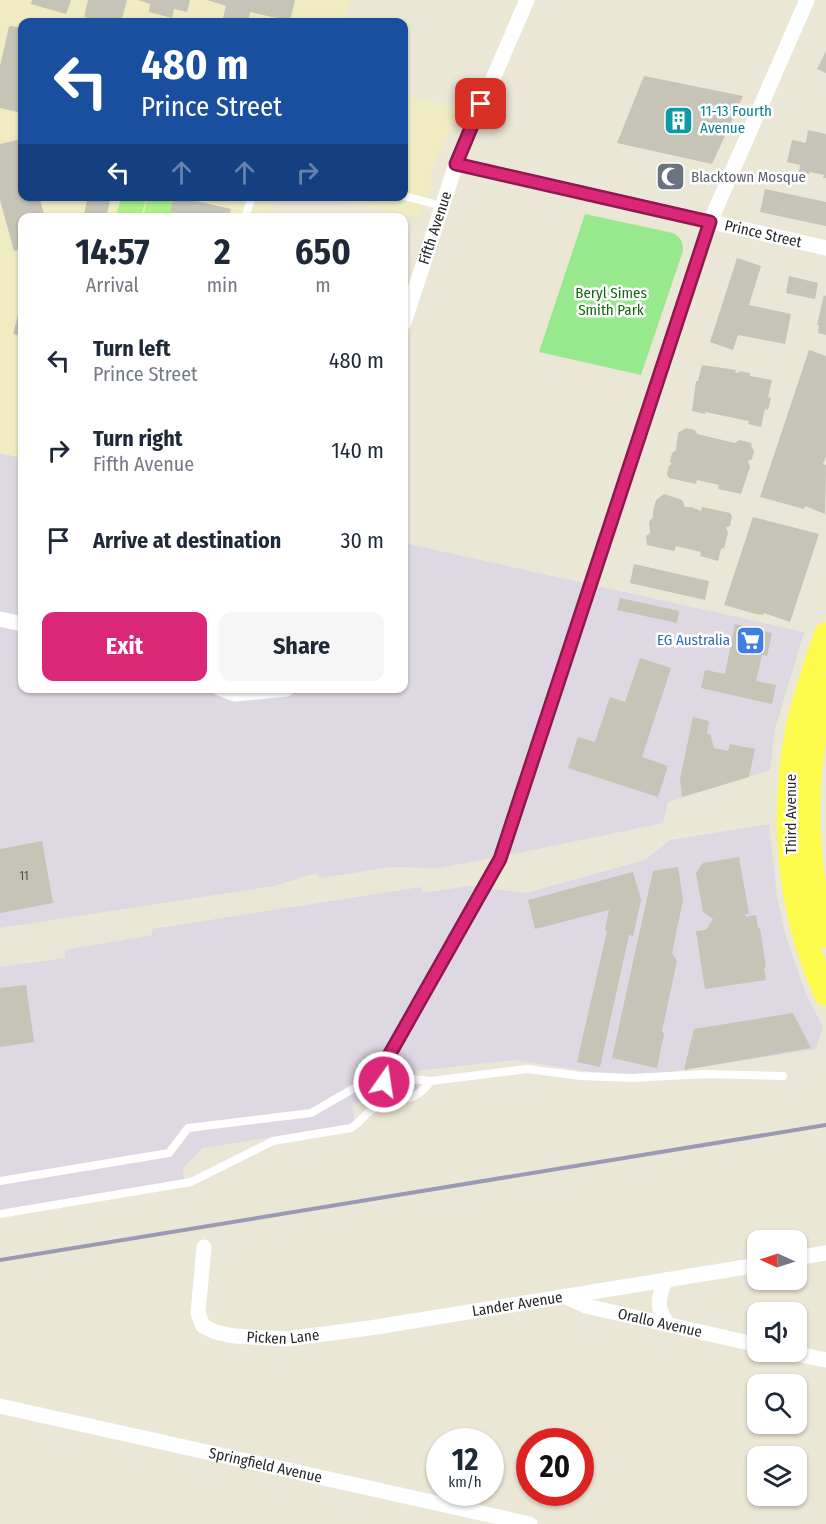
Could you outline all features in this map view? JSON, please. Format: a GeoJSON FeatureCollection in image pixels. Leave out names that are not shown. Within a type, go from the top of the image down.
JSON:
{"type":"FeatureCollection","features":[{"type":"Feature","properties":{"kind":"main road","name":"Third Avenue"},"geometry":{"type":"LineString","coordinates":[[826,634],[807,690],[798,727],[791,773],[789,819],[791,863],[798,911],[826,994]]}},
{"type":"Feature","properties":{"kind":"main road","name":"Third Avenue"},"geometry":{"type":"LineString","coordinates":[[826,688],[812,745],[807,795],[814,890],[826,936]]}},
{"type":"Feature","properties":{"kind":"street","name":"Fifth Avenue"},"geometry":{"type":"LineString","coordinates":[[408,311],[456,164],[527,0]]}},
{"type":"Feature","properties":{"kind":"street"},"geometry":{"type":"LineString","coordinates":[[383,1066],[500,859],[710,222],[807,0]]}},
{"type":"Feature","properties":{"kind":"street","name":"Prince Street"},"geometry":{"type":"LineString","coordinates":[[456,164],[826,248]]}},
{"type":"Feature","properties":{"kind":"street"},"geometry":{"type":"LineString","coordinates":[[0,619],[18,623]]}},
{"type":"Feature","properties":{"kind":"street","name":"Picken Lane"},"geometry":{"type":"LineString","coordinates":[[204,1247],[198,1313],[200,1323],[206,1328],[219,1333],[276,1339],[369,1328]]}},
{"type":"Feature","properties":{"kind":"street"},"geometry":{"type":"LineString","coordinates":[[807,1256],[826,1253]]}},
{"type":"Feature","properties":{"kind":"street","name":"Lander Avenue"},"geometry":{"type":"LineString","coordinates":[[369,1328],[747,1267]]}},
{"type":"Feature","properties":{"kind":"street"},"geometry":{"type":"LineString","coordinates":[[666,1280],[658,1304],[662,1316],[669,1325]]}},
{"type":"Feature","properties":{"kind":"street","name":"Orallo Avenue"},"geometry":{"type":"LineString","coordinates":[[564,1296],[586,1306],[747,1343]]}},
{"type":"Feature","properties":{"kind":"street"},"geometry":{"type":"LineString","coordinates":[[807,1356],[826,1360]]}},
{"type":"Feature","properties":{"kind":"street","name":"Springfield Avenue"},"geometry":{"type":"LineString","coordinates":[[0,1406],[530,1524]]}},
{"type":"Feature","properties":{"kind":"lane"},"geometry":{"type":"LineString","coordinates":[[408,197],[442,206]]}},
{"type":"Feature","properties":{"kind":"lane"},"geometry":{"type":"LineString","coordinates":[[383,1066],[403,1078],[431,1081],[527,1069],[581,1076],[632,1078],[705,1074],[783,1076]]}},
{"type":"Feature","properties":{"kind":"lane"},"geometry":{"type":"LineString","coordinates":[[383,1066],[384,1082],[391,1103]]}},
{"type":"Feature","properties":{"kind":"lane"},"geometry":{"type":"LineString","coordinates":[[0,1181],[169,1153],[188,1128],[311,1113],[358,1086],[383,1066]]}},
{"type":"Feature","properties":{"kind":"lane"},"geometry":{"type":"LineString","coordinates":[[0,1214],[191,1182],[273,1141],[351,1128],[378,1106],[416,1097],[431,1081]]}},
{"type":"Feature","properties":{"kind":"shaded area"},"geometry":{"type":"Polygon","coordinates":[[[0,0],[352,0],[344,18],[18,18],[18,201],[274,201],[269,213],[18,213],[18,457],[0,453],[0,0]]]}},
{"type":"Feature","properties":{"kind":"shaded area"},"geometry":{"type":"Polygon","coordinates":[[[408,97],[461,108],[443,143],[429,178],[433,182],[420,218],[408,215],[408,213],[396,213],[339,201],[408,201],[408,97]]]}},
{"type":"Feature","properties":{"kind":"shaded area"},"geometry":{"type":"Polygon","coordinates":[[[0,453],[18,457],[18,693],[408,693],[408,544],[804,632],[775,729],[770,770],[668,802],[663,823],[439,868],[391,867],[321,878],[316,873],[274,886],[0,928],[0,453]]]}},
{"type":"Feature","properties":{"kind":"shaded area"},"geometry":{"type":"Polygon","coordinates":[[[769,824],[777,897],[786,937],[806,994],[823,1027],[816,1049],[649,1075],[592,1072],[514,1060],[416,1071],[418,1092],[352,1103],[355,1124],[203,1148],[183,1168],[184,1180],[0,1210],[0,967],[65,958],[65,950],[152,935],[152,929],[421,887],[423,893],[468,886],[526,893],[645,860],[670,840],[769,824]]]}},
{"type":"Feature","properties":{"kind":"green space"},"geometry":{"type":"Polygon","coordinates":[[[120,201],[146,201],[142,213],[117,213],[120,201]]]}},
{"type":"Feature","properties":{"kind":"green space"},"geometry":{"type":"Polygon","coordinates":[[[147,201],[173,201],[170,213],[144,213],[147,201]]]}},
{"type":"Feature","properties":{"kind":"green space","name":"Beryl Simes Smith Park"},"geometry":{"type":"Polygon","coordinates":[[[585,214],[673,233],[682,242],[683,251],[641,375],[539,352],[585,214]]]}},
{"type":"Feature","properties":{"kind":"building"},"geometry":{"type":"Polygon","coordinates":[[[32,0],[71,0],[66,14],[31,4],[32,0]]]}},
{"type":"Feature","properties":{"kind":"building"},"geometry":{"type":"Polygon","coordinates":[[[88,0],[127,0],[122,18],[84,17],[88,0]]]}},
{"type":"Feature","properties":{"kind":"building"},"geometry":{"type":"Polygon","coordinates":[[[138,0],[190,0],[187,12],[174,9],[172,18],[149,12],[150,4],[138,0]]]}},
{"type":"Feature","properties":{"kind":"building"},"geometry":{"type":"Polygon","coordinates":[[[207,0],[295,0],[291,18],[277,18],[250,12],[249,18],[223,18],[226,6],[207,0]]]}},
{"type":"Feature","properties":{"kind":"building"},"geometry":{"type":"Polygon","coordinates":[[[9,27],[18,27],[18,112],[0,108],[0,66],[9,27]]]}},
{"type":"Feature","properties":{"kind":"building"},"geometry":{"type":"Polygon","coordinates":[[[826,51],[826,73],[817,69],[826,51]]]}},
{"type":"Feature","properties":{"kind":"building","name":"11-13 Fourth Avenue"},"geometry":{"type":"Polygon","coordinates":[[[644,76],[743,96],[712,164],[617,143],[644,76]]]}},
{"type":"Feature","properties":{"kind":"building"},"geometry":{"type":"Polygon","coordinates":[[[808,130],[826,134],[826,178],[823,178],[824,175],[799,172],[800,165],[787,162],[792,140],[806,143],[808,130]]]}},
{"type":"Feature","properties":{"kind":"building"},"geometry":{"type":"Polygon","coordinates":[[[18,140],[18,201],[40,201],[44,213],[18,213],[18,250],[14,251],[0,200],[0,144],[18,140]]]}},
{"type":"Feature","properties":{"kind":"building"},"geometry":{"type":"Polygon","coordinates":[[[765,189],[826,202],[826,226],[760,212],[765,189]]]}},
{"type":"Feature","properties":{"kind":"building"},"geometry":{"type":"Polygon","coordinates":[[[87,201],[110,201],[107,213],[84,213],[87,201]]]}},
{"type":"Feature","properties":{"kind":"building"},"geometry":{"type":"Polygon","coordinates":[[[173,201],[196,201],[231,209],[230,213],[170,213],[173,201]]]}},
{"type":"Feature","properties":{"kind":"building"},"geometry":{"type":"Polygon","coordinates":[[[737,258],[761,266],[749,305],[791,314],[785,344],[738,335],[733,350],[710,342],[737,258]]]}},
{"type":"Feature","properties":{"kind":"building"},"geometry":{"type":"Polygon","coordinates":[[[789,276],[818,283],[815,299],[786,293],[789,276]]]}},
{"type":"Feature","properties":{"kind":"building"},"geometry":{"type":"Polygon","coordinates":[[[824,295],[826,296],[826,335],[818,333],[819,325],[817,325],[824,295]]]}},
{"type":"Feature","properties":{"kind":"building"},"geometry":{"type":"Polygon","coordinates":[[[18,315],[18,335],[13,334],[18,315]]]}},
{"type":"Feature","properties":{"kind":"building"},"geometry":{"type":"Polygon","coordinates":[[[809,350],[826,356],[826,456],[823,464],[826,465],[825,514],[805,506],[804,509],[760,497],[809,350]]]}},
{"type":"Feature","properties":{"kind":"building"},"geometry":{"type":"Polygon","coordinates":[[[702,365],[736,370],[735,372],[739,373],[739,371],[750,373],[750,376],[772,380],[768,397],[771,398],[768,410],[765,409],[761,427],[748,424],[749,421],[692,411],[696,381],[698,381],[702,365]]]}},
{"type":"Feature","properties":{"kind":"building"},"geometry":{"type":"Polygon","coordinates":[[[686,428],[695,430],[697,434],[735,443],[739,440],[752,443],[754,451],[752,459],[748,461],[750,467],[741,494],[718,489],[719,485],[697,480],[696,484],[669,478],[667,474],[672,464],[670,462],[672,453],[676,450],[678,433],[686,428]]]}},
{"type":"Feature","properties":{"kind":"building"},"geometry":{"type":"Polygon","coordinates":[[[664,494],[682,500],[685,507],[701,511],[702,507],[730,513],[732,516],[730,526],[726,527],[728,533],[718,561],[700,556],[701,552],[676,546],[674,551],[647,545],[646,536],[650,533],[649,522],[653,517],[656,500],[664,494]]]}},
{"type":"Feature","properties":{"kind":"building"},"geometry":{"type":"Polygon","coordinates":[[[753,517],[819,534],[790,622],[764,613],[763,615],[756,614],[724,605],[753,517]]]}},
{"type":"Feature","properties":{"kind":"building"},"geometry":{"type":"Polygon","coordinates":[[[634,564],[709,581],[705,600],[630,583],[634,564]]]}},
{"type":"Feature","properties":{"kind":"building"},"geometry":{"type":"Polygon","coordinates":[[[620,598],[679,611],[677,623],[617,610],[620,598]]]}},
{"type":"Feature","properties":{"kind":"building"},"geometry":{"type":"Polygon","coordinates":[[[735,624],[772,633],[767,656],[762,655],[756,681],[776,685],[772,704],[701,688],[705,670],[725,674],[735,624]]]}},
{"type":"Feature","properties":{"kind":"building"},"geometry":{"type":"Polygon","coordinates":[[[640,658],[671,668],[642,757],[668,766],[658,797],[568,768],[578,737],[595,742],[610,697],[625,702],[640,658]]]}},
{"type":"Feature","properties":{"kind":"building"},"geometry":{"type":"Polygon","coordinates":[[[693,717],[709,721],[707,734],[710,734],[714,748],[728,751],[730,744],[755,749],[749,777],[682,797],[680,779],[693,717]]]}},
{"type":"Feature","properties":{"kind":"building"},"geometry":{"type":"Polygon","coordinates":[[[42,841],[53,903],[0,913],[0,849],[42,841]]]}},
{"type":"Feature","properties":{"kind":"building"},"geometry":{"type":"Polygon","coordinates":[[[739,857],[749,914],[745,914],[746,917],[756,915],[766,967],[764,968],[766,980],[705,989],[696,931],[706,930],[713,919],[703,912],[696,873],[703,863],[739,857]]]}},
{"type":"Feature","properties":{"kind":"building"},"geometry":{"type":"Polygon","coordinates":[[[678,867],[683,900],[672,953],[677,961],[662,1031],[664,1034],[657,1068],[612,1058],[653,871],[678,867]]]}},
{"type":"Feature","properties":{"kind":"building"},"geometry":{"type":"Polygon","coordinates":[[[633,872],[641,900],[633,936],[629,935],[600,1067],[577,1062],[607,931],[605,930],[609,910],[535,929],[528,900],[633,872]]]}},
{"type":"Feature","properties":{"kind":"building"},"geometry":{"type":"Polygon","coordinates":[[[26,985],[34,1042],[0,1047],[0,988],[26,985]]]}},
{"type":"Feature","properties":{"kind":"building"},"geometry":{"type":"Polygon","coordinates":[[[793,1013],[811,1048],[684,1070],[694,1029],[793,1013]]]}},
{"type":"Feature","properties":{"kind":"railway"},"geometry":{"type":"LineString","coordinates":[[0,1260],[826,1125]]}},
{"type":"Feature","properties":{"kind":"place","name":"11-13 Fourth Avenue"},"geometry":{"type":"Point","coordinates":[679,120]}},
{"type":"Feature","properties":{"kind":"place","name":"Blacktown Mosque"},"geometry":{"type":"Point","coordinates":[670,177]}},
{"type":"Feature","properties":{"kind":"place","name":"EG Australia"},"geometry":{"type":"Point","coordinates":[751,640]}},
{"type":"Feature","properties":{"kind":"route"},"geometry":{"type":"LineString","coordinates":[[384,1082],[383,1066],[500,859],[710,222],[456,164],[481,104]]}}]}
